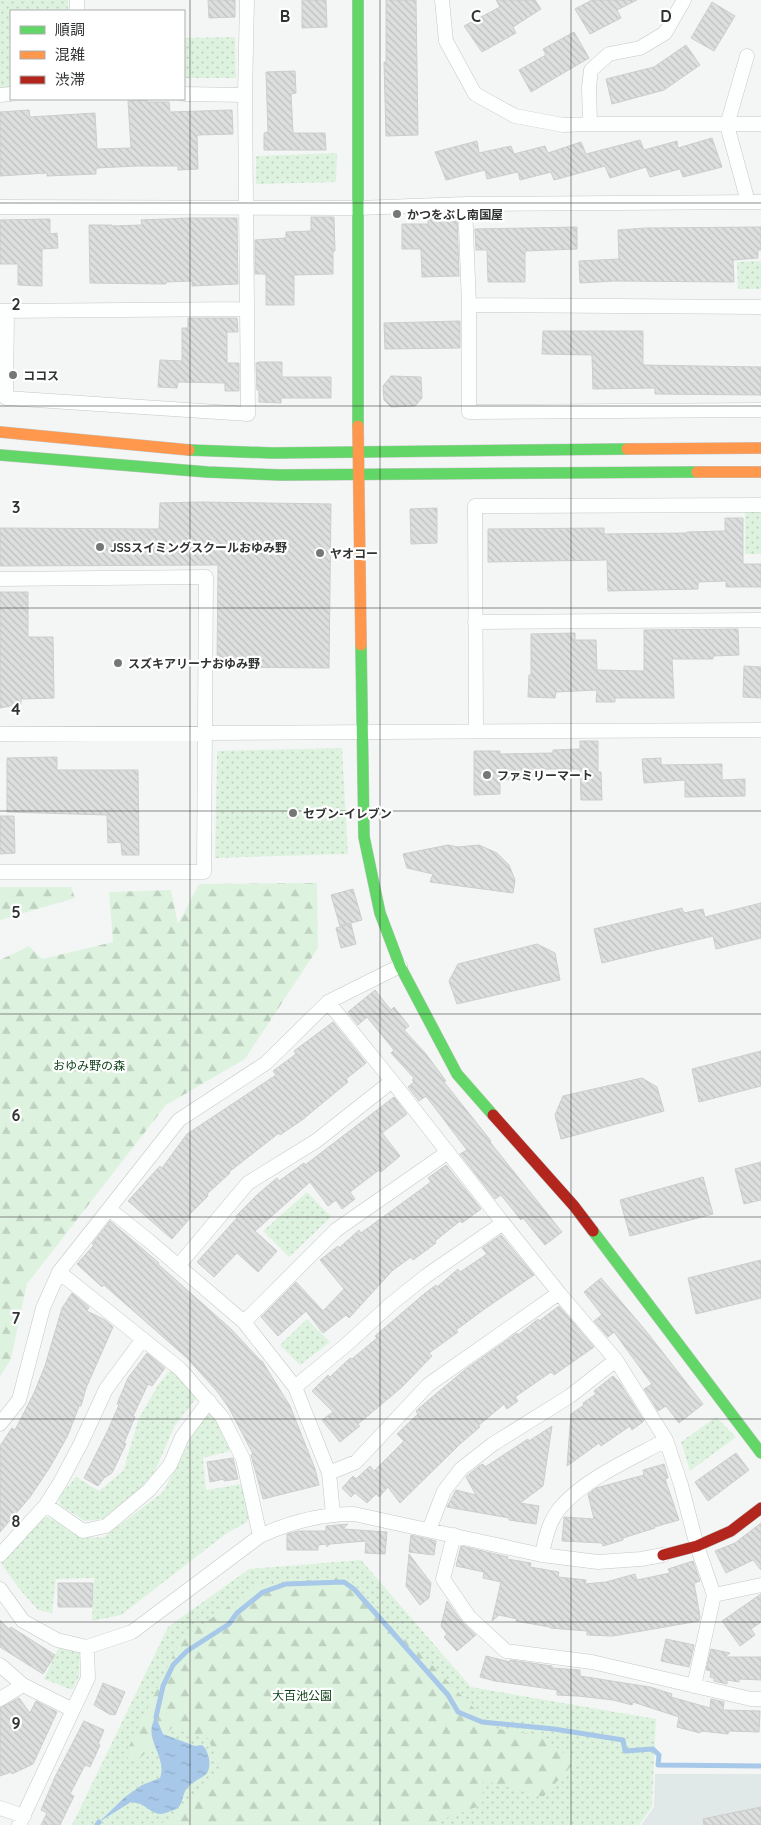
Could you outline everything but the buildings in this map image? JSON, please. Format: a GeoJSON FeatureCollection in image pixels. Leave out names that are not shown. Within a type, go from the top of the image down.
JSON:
{"type":"FeatureCollection","features":[{"type":"Feature","properties":{"kind":"street"},"geometry":{"type":"LineString","coordinates":[[246,309],[4,311],[6,398],[248,414],[245,95],[247,0]]}},
{"type":"Feature","properties":{"kind":"street"},"geometry":{"type":"LineString","coordinates":[[358,0],[358,476],[364,837],[380,912],[400,966],[457,1074],[574,1206],[761,1453]]}},
{"type":"Feature","properties":{"kind":"street"},"geometry":{"type":"LineString","coordinates":[[442,0],[446,41],[475,94],[515,116],[563,126],[590,124],[761,124]]}},
{"type":"Feature","properties":{"kind":"street"},"geometry":{"type":"LineString","coordinates":[[590,124],[589,87],[591,70],[608,54],[640,48],[665,33],[684,0]]}},
{"type":"Feature","properties":{"kind":"street"},"geometry":{"type":"LineString","coordinates":[[0,207],[358,208],[465,204],[754,202],[727,125],[747,56]]}},
{"type":"Feature","properties":{"kind":"street"},"geometry":{"type":"LineString","coordinates":[[185,94],[245,95]]}},
{"type":"Feature","properties":{"kind":"street"},"geometry":{"type":"LineString","coordinates":[[465,204],[469,305],[469,412],[761,410]]}},
{"type":"Feature","properties":{"kind":"street"},"geometry":{"type":"LineString","coordinates":[[469,305],[761,307]]}},
{"type":"Feature","properties":{"kind":"street"},"geometry":{"type":"LineString","coordinates":[[0,432],[192,450],[272,453],[761,448]]}},
{"type":"Feature","properties":{"kind":"street"},"geometry":{"type":"LineString","coordinates":[[0,455],[207,472],[280,475],[761,472]]}},
{"type":"Feature","properties":{"kind":"street"},"geometry":{"type":"LineString","coordinates":[[476,731],[475,506],[761,505]]}},
{"type":"Feature","properties":{"kind":"street"},"geometry":{"type":"LineString","coordinates":[[0,579],[206,577],[204,872],[0,872]]}},
{"type":"Feature","properties":{"kind":"street"},"geometry":{"type":"LineString","coordinates":[[475,622],[761,620]]}},
{"type":"Feature","properties":{"kind":"street"},"geometry":{"type":"LineString","coordinates":[[0,734],[761,730]]}},
{"type":"Feature","properties":{"kind":"street"},"geometry":{"type":"LineString","coordinates":[[0,1424],[19,1400],[44,1308],[59,1272],[179,1120],[266,1063],[328,1002],[400,966]]}},
{"type":"Feature","properties":{"kind":"street"},"geometry":{"type":"LineString","coordinates":[[328,1002],[392,1080],[559,1293],[616,1360],[666,1440],[681,1485],[697,1546],[714,1595],[694,1686]]}},
{"type":"Feature","properties":{"kind":"street"},"geometry":{"type":"LineString","coordinates":[[178,1266],[248,1183],[316,1141],[392,1080]]}},
{"type":"Feature","properties":{"kind":"street"},"geometry":{"type":"LineString","coordinates":[[244,1322],[336,1230],[448,1152]]}},
{"type":"Feature","properties":{"kind":"street"},"geometry":{"type":"LineString","coordinates":[[109,1209],[244,1322],[295,1387],[329,1473],[333,1514]]}},
{"type":"Feature","properties":{"kind":"street"},"geometry":{"type":"LineString","coordinates":[[295,1387],[419,1282],[503,1223]]}},
{"type":"Feature","properties":{"kind":"street"},"geometry":{"type":"LineString","coordinates":[[59,1272],[180,1369],[222,1417],[243,1459],[260,1536]]}},
{"type":"Feature","properties":{"kind":"street"},"geometry":{"type":"LineString","coordinates":[[329,1473],[356,1462],[428,1385],[559,1293]]}},
{"type":"Feature","properties":{"kind":"street"},"geometry":{"type":"LineString","coordinates":[[0,1555],[46,1505],[77,1451],[106,1390],[143,1338]]}},
{"type":"Feature","properties":{"kind":"street"},"geometry":{"type":"LineString","coordinates":[[428,1530],[444,1491],[461,1469],[492,1444],[570,1396],[616,1360]]}},
{"type":"Feature","properties":{"kind":"street"},"geometry":{"type":"LineString","coordinates":[[46,1505],[82,1532],[106,1526],[149,1490],[170,1465],[182,1437],[209,1401]]}},
{"type":"Feature","properties":{"kind":"street"},"geometry":{"type":"LineString","coordinates":[[542,1555],[546,1535],[558,1509],[583,1487],[666,1440]]}},
{"type":"Feature","properties":{"kind":"street"},"geometry":{"type":"LineString","coordinates":[[0,1590],[23,1621],[57,1640],[86,1648],[132,1632],[260,1536],[283,1525],[333,1514],[354,1514],[542,1555],[598,1562],[641,1559],[697,1546],[731,1531],[761,1508]]}},
{"type":"Feature","properties":{"kind":"street"},"geometry":{"type":"LineString","coordinates":[[454,1536],[443,1579],[469,1617],[506,1651],[592,1662],[751,1699],[761,1699]]}},
{"type":"Feature","properties":{"kind":"street"},"geometry":{"type":"LineString","coordinates":[[714,1595],[761,1585]]}},
{"type":"Feature","properties":{"kind":"street"},"geometry":{"type":"LineString","coordinates":[[0,1808],[22,1820],[88,1678],[86,1648]]}},
{"type":"Feature","properties":{"kind":"street"},"geometry":{"type":"LineString","coordinates":[[0,1665],[23,1685],[73,1710]]}},
{"type":"Feature","properties":{"kind":"street"},"geometry":{"type":"LineString","coordinates":[[0,1699],[23,1685]]}},
{"type":"Feature","properties":{"kind":"shaded area"},"geometry":{"type":"Polygon","coordinates":[[[655,1774],[761,1774],[761,1825],[641,1825],[654,1807],[655,1774]]]}},
{"type":"Feature","properties":{"kind":"green space"},"geometry":{"type":"Polygon","coordinates":[[[0,0],[68,0],[68,10],[10,10],[10,87],[0,88],[0,0]]]}},
{"type":"Feature","properties":{"kind":"green space"},"geometry":{"type":"Polygon","coordinates":[[[235,37],[236,78],[185,78],[185,38],[235,37]]]}},
{"type":"Feature","properties":{"kind":"green space"},"geometry":{"type":"Polygon","coordinates":[[[337,153],[336,182],[256,184],[256,156],[337,153]]]}},
{"type":"Feature","properties":{"kind":"green space"},"geometry":{"type":"Polygon","coordinates":[[[761,261],[761,289],[738,289],[737,262],[761,261]]]}},
{"type":"Feature","properties":{"kind":"green space"},"geometry":{"type":"Polygon","coordinates":[[[745,508],[761,508],[761,554],[745,554],[745,508]]]}},
{"type":"Feature","properties":{"kind":"green space"},"geometry":{"type":"Polygon","coordinates":[[[342,748],[348,854],[215,858],[217,751],[342,748]]]}},
{"type":"Feature","properties":{"kind":"green space","name":"おゆみ野の森"},"geometry":{"type":"Polygon","coordinates":[[[317,883],[318,948],[245,1059],[166,1105],[27,1284],[11,1359],[0,1377],[0,960],[29,946],[42,959],[113,942],[109,892],[171,890],[178,924],[199,884],[317,883]]]}},
{"type":"Feature","properties":{"kind":"green space"},"geometry":{"type":"Polygon","coordinates":[[[0,887],[71,887],[75,898],[0,920],[0,887]]]}},
{"type":"Feature","properties":{"kind":"green space"},"geometry":{"type":"Polygon","coordinates":[[[307,1192],[331,1217],[289,1257],[263,1231],[307,1192]]]}},
{"type":"Feature","properties":{"kind":"green space"},"geometry":{"type":"Polygon","coordinates":[[[307,1319],[330,1342],[300,1365],[280,1345],[307,1319]]]}},
{"type":"Feature","properties":{"kind":"green space"},"geometry":{"type":"Polygon","coordinates":[[[171,1369],[198,1396],[175,1425],[155,1471],[140,1489],[105,1519],[85,1521],[60,1505],[59,1497],[76,1477],[99,1491],[123,1471],[139,1418],[158,1385],[171,1369]]]}},
{"type":"Feature","properties":{"kind":"green space"},"geometry":{"type":"Polygon","coordinates":[[[211,1412],[223,1433],[230,1451],[203,1458],[206,1490],[242,1484],[249,1514],[247,1522],[227,1533],[121,1615],[92,1621],[94,1578],[56,1579],[52,1613],[38,1610],[2,1565],[1,1553],[44,1517],[55,1521],[79,1536],[104,1537],[163,1492],[204,1414],[211,1412]]]}},
{"type":"Feature","properties":{"kind":"green space"},"geometry":{"type":"Polygon","coordinates":[[[716,1417],[736,1437],[690,1471],[681,1442],[716,1417]]]}},
{"type":"Feature","properties":{"kind":"green space","name":"大百池公園"},"geometry":{"type":"Polygon","coordinates":[[[361,1560],[471,1687],[656,1719],[652,1807],[639,1825],[72,1825],[168,1627],[249,1569],[361,1560]]]}},
{"type":"Feature","properties":{"kind":"green space","name":"大百池公園"},"geometry":{"type":"Polygon","coordinates":[[[346,1576],[493,1728],[542,1736],[575,1762],[543,1797],[483,1780],[482,1805],[441,1820],[441,1825],[123,1825],[170,1822],[221,1770],[208,1738],[172,1728],[139,1759],[124,1757],[181,1639],[258,1586],[346,1576]]]}},
{"type":"Feature","properties":{"kind":"green space"},"geometry":{"type":"Polygon","coordinates":[[[62,1640],[80,1650],[79,1676],[72,1690],[44,1679],[62,1640]]]}},
{"type":"Feature","properties":{"kind":"water"},"geometry":{"type":"Polygon","coordinates":[[[156,1717],[163,1734],[195,1746],[204,1746],[209,1759],[206,1774],[188,1787],[180,1804],[175,1809],[160,1814],[152,1812],[141,1804],[131,1802],[99,1822],[125,1797],[142,1785],[160,1778],[161,1762],[151,1732],[156,1717]]]}},
{"type":"Feature","properties":{"kind":"waterway"},"geometry":{"type":"LineString","coordinates":[[156,1717],[163,1686],[173,1665],[187,1651],[229,1624],[237,1613],[263,1592],[286,1584],[344,1582],[354,1589],[448,1695],[458,1712],[482,1722],[554,1729],[623,1740],[625,1751],[653,1749],[659,1755],[658,1765],[761,1766]]}},
{"type":"Feature","properties":{"kind":"traffic: fast"},"geometry":{"type":"LineString","coordinates":[[358,0],[358,426]]}},
{"type":"Feature","properties":{"kind":"traffic: fast"},"geometry":{"type":"LineString","coordinates":[[189,450],[272,453],[627,449]]}},
{"type":"Feature","properties":{"kind":"traffic: fast"},"geometry":{"type":"LineString","coordinates":[[0,455],[207,472],[281,475],[697,472]]}},
{"type":"Feature","properties":{"kind":"traffic: fast"},"geometry":{"type":"LineString","coordinates":[[361,645],[364,837],[380,913],[400,966],[457,1074],[493,1115]]}},
{"type":"Feature","properties":{"kind":"traffic: fast"},"geometry":{"type":"LineString","coordinates":[[593,1231],[761,1453]]}},
{"type":"Feature","properties":{"kind":"traffic: slow"},"geometry":{"type":"LineString","coordinates":[[358,426],[361,645]]}},
{"type":"Feature","properties":{"kind":"traffic: slow"},"geometry":{"type":"LineString","coordinates":[[0,432],[189,450]]}},
{"type":"Feature","properties":{"kind":"traffic: slow"},"geometry":{"type":"LineString","coordinates":[[627,449],[761,448]]}},
{"type":"Feature","properties":{"kind":"traffic: slow"},"geometry":{"type":"LineString","coordinates":[[697,472],[761,472]]}},
{"type":"Feature","properties":{"kind":"traffic: jam"},"geometry":{"type":"LineString","coordinates":[[493,1115],[574,1206],[593,1231]]}},
{"type":"Feature","properties":{"kind":"traffic: jam"},"geometry":{"type":"LineString","coordinates":[[663,1555],[697,1546],[731,1531],[761,1508]]}},
{"type":"Feature","properties":{"kind":"place","name":"かつをぶし南国屋"},"geometry":{"type":"Point","coordinates":[397,214]}},
{"type":"Feature","properties":{"kind":"place","name":"ココス"},"geometry":{"type":"Point","coordinates":[13,375]}},
{"type":"Feature","properties":{"kind":"place","name":"JSSスイミングスクールおゆみ野"},"geometry":{"type":"Point","coordinates":[100,547]}},
{"type":"Feature","properties":{"kind":"place","name":"ヤオコー"},"geometry":{"type":"Point","coordinates":[320,553]}},
{"type":"Feature","properties":{"kind":"place","name":"スズキアリーナおゆみ野"},"geometry":{"type":"Point","coordinates":[118,663]}},
{"type":"Feature","properties":{"kind":"place","name":"ファミリーマート"},"geometry":{"type":"Point","coordinates":[487,775]}},
{"type":"Feature","properties":{"kind":"place","name":"セブン-イレブン"},"geometry":{"type":"Point","coordinates":[293,813]}}]}
